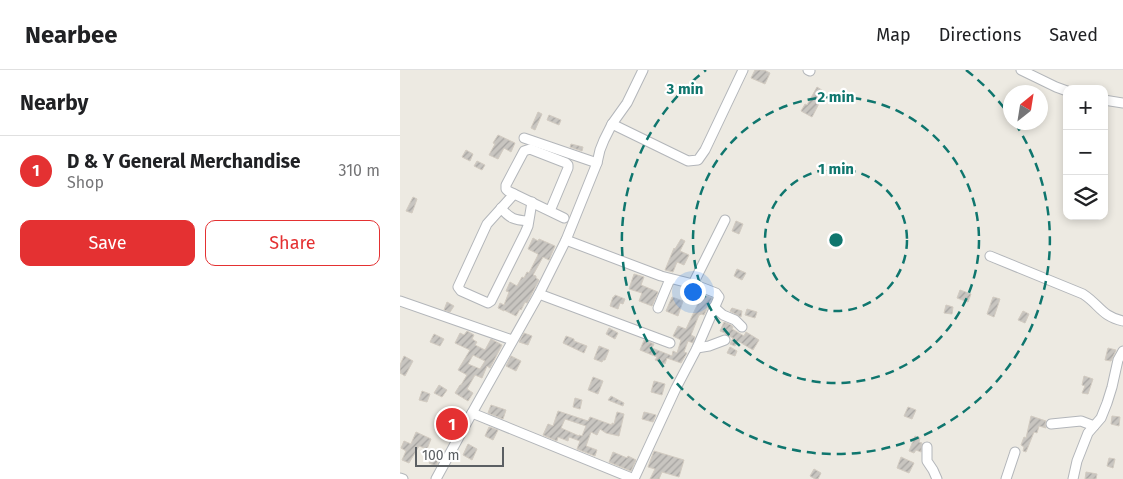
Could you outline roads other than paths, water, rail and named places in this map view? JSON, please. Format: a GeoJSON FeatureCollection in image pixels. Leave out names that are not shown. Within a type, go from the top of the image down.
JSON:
{"type":"FeatureCollection","features":[{"type":"Feature","properties":{"kind":"street"},"geometry":{"type":"LineString","coordinates":[[436,479],[566,240],[569,220],[597,163],[600,150],[612,124],[627,103],[643,70]]}},
{"type":"Feature","properties":{"kind":"street"},"geometry":{"type":"LineString","coordinates":[[612,124],[688,161],[698,160],[705,150],[743,70]]}},
{"type":"Feature","properties":{"kind":"street"},"geometry":{"type":"LineString","coordinates":[[1021,70],[1063,89]]}},
{"type":"Feature","properties":{"kind":"street"},"geometry":{"type":"LineString","coordinates":[[1108,101],[1123,103]]}},
{"type":"Feature","properties":{"kind":"street"},"geometry":{"type":"LineString","coordinates":[[524,138],[597,163]]}},
{"type":"Feature","properties":{"kind":"street"},"geometry":{"type":"LineString","coordinates":[[550,211],[568,165],[530,149],[527,150],[524,152],[506,185],[506,189],[508,192],[569,220]]}},
{"type":"Feature","properties":{"kind":"street"},"geometry":{"type":"LineString","coordinates":[[514,194],[487,224],[458,287],[461,291],[488,303],[491,301],[525,233],[532,202]]}},
{"type":"Feature","properties":{"kind":"street"},"geometry":{"type":"LineString","coordinates":[[501,208],[510,218],[528,221]]}},
{"type":"Feature","properties":{"kind":"street"},"geometry":{"type":"LineString","coordinates":[[693,284],[725,220]]}},
{"type":"Feature","properties":{"kind":"street"},"geometry":{"type":"LineString","coordinates":[[472,413],[634,479],[676,388],[697,348],[719,297],[718,294],[693,284],[670,279],[566,240]]}},
{"type":"Feature","properties":{"kind":"street"},"geometry":{"type":"LineString","coordinates":[[990,256],[1083,294],[1110,318],[1123,321]]}},
{"type":"Feature","properties":{"kind":"street"},"geometry":{"type":"LineString","coordinates":[[658,308],[670,279]]}},
{"type":"Feature","properties":{"kind":"street"},"geometry":{"type":"LineString","coordinates":[[538,294],[670,343]]}},
{"type":"Feature","properties":{"kind":"street"},"geometry":{"type":"LineString","coordinates":[[400,301],[512,340]]}},
{"type":"Feature","properties":{"kind":"street"},"geometry":{"type":"LineString","coordinates":[[714,307],[723,315],[735,320],[742,327]]}},
{"type":"Feature","properties":{"kind":"street"},"geometry":{"type":"LineString","coordinates":[[697,348],[726,340]]}},
{"type":"Feature","properties":{"kind":"street"},"geometry":{"type":"LineString","coordinates":[[1073,479],[1088,433],[1101,418],[1107,403],[1120,369],[1118,360],[1123,351]]}},
{"type":"Feature","properties":{"kind":"street"},"geometry":{"type":"LineString","coordinates":[[1051,424],[1081,421],[1094,426]]}},
{"type":"Feature","properties":{"kind":"street"},"geometry":{"type":"LineString","coordinates":[[926,447],[927,461],[937,479]]}},
{"type":"Feature","properties":{"kind":"street"},"geometry":{"type":"LineString","coordinates":[[1006,479],[1016,452]]}},
{"type":"Feature","properties":{"kind":"place","name":"D & Y General Merchandise"},"geometry":{"type":"Point","coordinates":[452,424]}}]}
